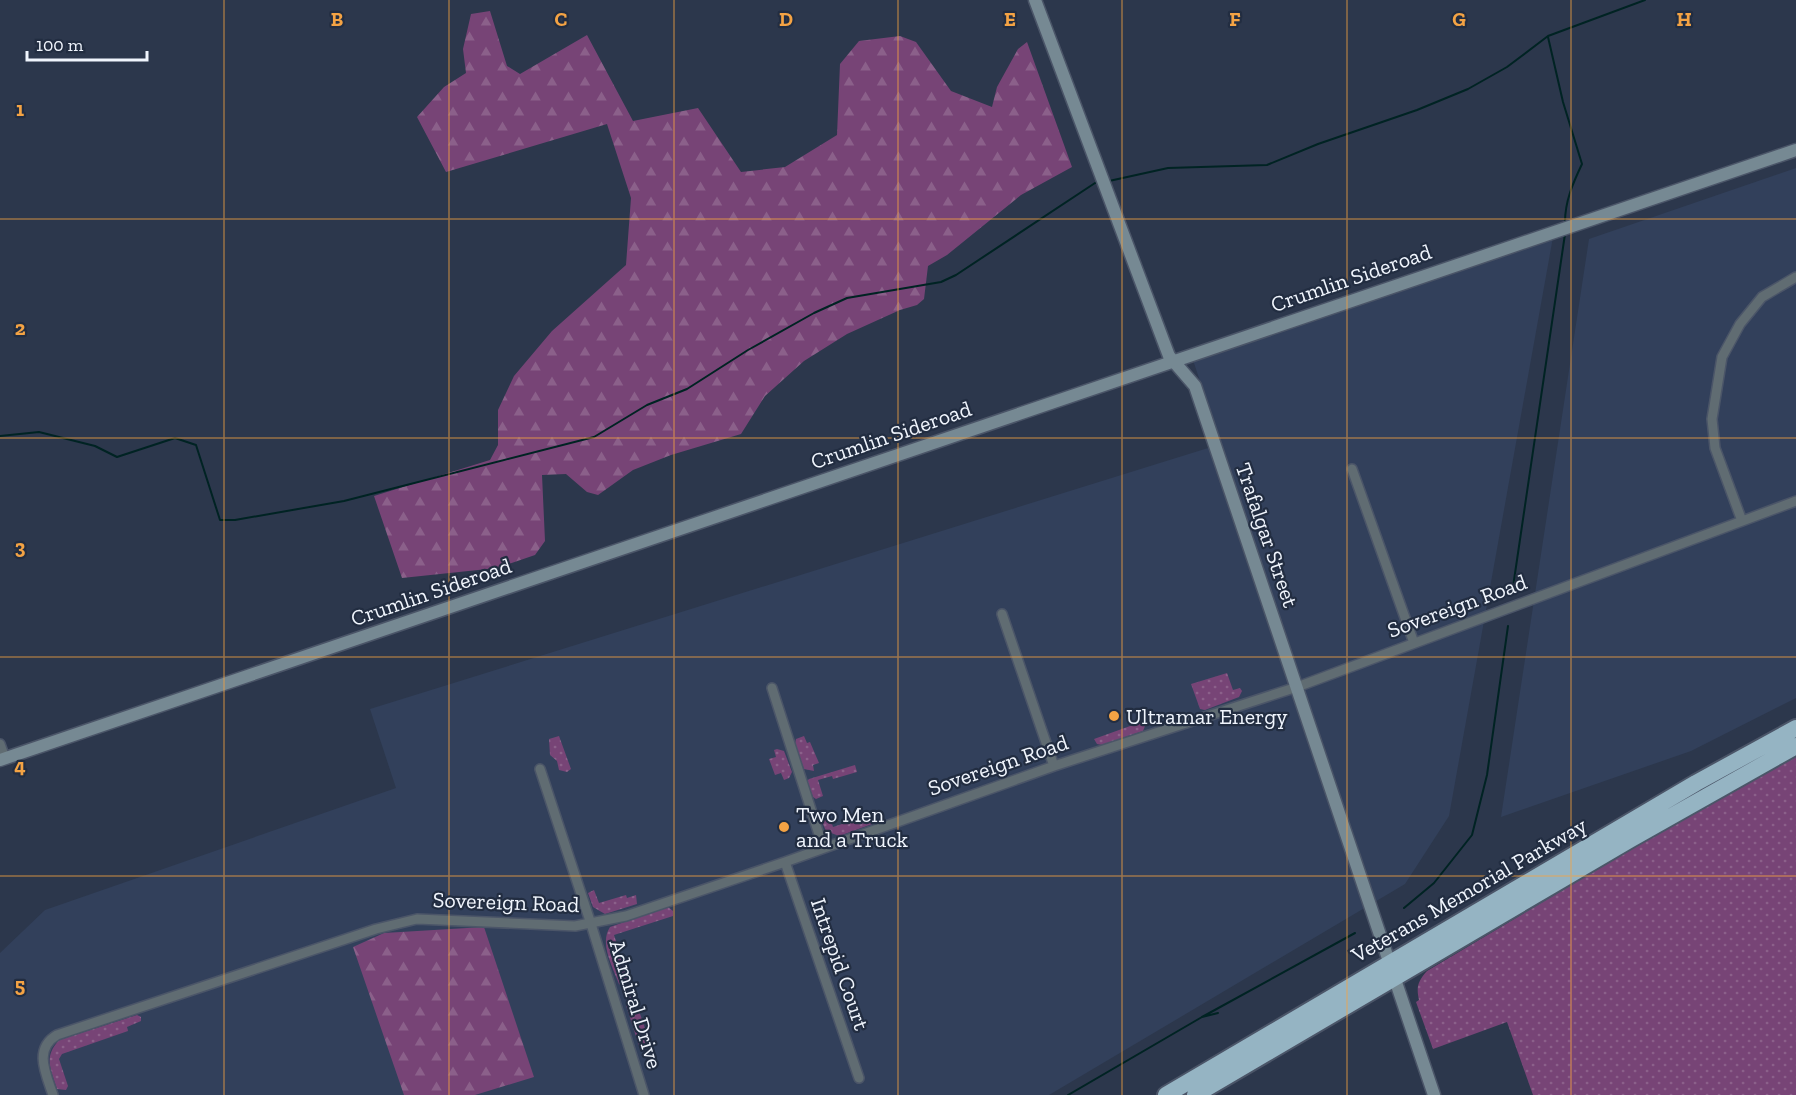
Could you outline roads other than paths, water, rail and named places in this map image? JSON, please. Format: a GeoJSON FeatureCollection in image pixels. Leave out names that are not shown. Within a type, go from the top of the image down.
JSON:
{"type":"FeatureCollection","features":[{"type":"Feature","properties":{"kind":"highway","name":"Veterans Memorial Parkway"},"geometry":{"type":"LineString","coordinates":[[1195,1095],[1696,783],[1796,728]]}},
{"type":"Feature","properties":{"kind":"highway","name":"Veterans Memorial Parkway"},"geometry":{"type":"LineString","coordinates":[[1166,1095],[1796,746]]}},
{"type":"Feature","properties":{"kind":"street","name":"Trafalgar Street"},"geometry":{"type":"LineString","coordinates":[[1035,0],[1168,356],[1195,386],[1434,1095]]}},
{"type":"Feature","properties":{"kind":"street","name":"Crumlin Sideroad"},"geometry":{"type":"LineString","coordinates":[[3,759],[1796,150]]}},
{"type":"Feature","properties":{"kind":"street"},"geometry":{"type":"LineString","coordinates":[[1742,521],[1715,448],[1712,419],[1722,357],[1740,324],[1762,297],[1796,277]]}},
{"type":"Feature","properties":{"kind":"street"},"geometry":{"type":"LineString","coordinates":[[1352,469],[1414,643]]}},
{"type":"Feature","properties":{"kind":"street","name":"Sovereign Road"},"geometry":{"type":"LineString","coordinates":[[53,1095],[42,1057],[45,1046],[55,1036],[376,929],[417,919],[575,926],[626,916],[1054,766],[1297,687],[1796,501]]}},
{"type":"Feature","properties":{"kind":"street"},"geometry":{"type":"LineString","coordinates":[[1002,614],[1054,766]]}},
{"type":"Feature","properties":{"kind":"street"},"geometry":{"type":"LineString","coordinates":[[772,688],[824,847]]}},
{"type":"Feature","properties":{"kind":"street"},"geometry":{"type":"LineString","coordinates":[[0,744],[3,759]]}},
{"type":"Feature","properties":{"kind":"street","name":"Admiral Drive"},"geometry":{"type":"LineString","coordinates":[[540,769],[644,1095]]}},
{"type":"Feature","properties":{"kind":"street","name":"Intrepid Court"},"geometry":{"type":"LineString","coordinates":[[784,862],[859,1078]]}},
{"type":"Feature","properties":{"kind":"waterway"},"geometry":{"type":"LineString","coordinates":[[1109,181],[1168,168],[1267,165],[1468,89],[1507,67],[1548,36],[1645,0]]}},
{"type":"Feature","properties":{"kind":"waterway"},"geometry":{"type":"LineString","coordinates":[[1548,37],[1563,102],[1582,164],[1568,199],[1565,222]]}},
{"type":"Feature","properties":{"kind":"waterway"},"geometry":{"type":"LineString","coordinates":[[0,436],[39,432],[95,446],[117,457],[175,438],[196,445],[220,520],[235,520],[344,501],[594,437],[647,405],[687,389],[748,350],[814,313],[847,298],[941,282],[956,275],[1095,183],[1100,182]]}},
{"type":"Feature","properties":{"kind":"waterway"},"geometry":{"type":"LineString","coordinates":[[1513,587],[1565,234]]}},
{"type":"Feature","properties":{"kind":"waterway"},"geometry":{"type":"LineString","coordinates":[[1404,908],[1434,883],[1472,835],[1487,775],[1508,626]]}},
{"type":"Feature","properties":{"kind":"waterway"},"geometry":{"type":"LineString","coordinates":[[1202,1017],[1355,933]]}},
{"type":"Feature","properties":{"kind":"waterway"},"geometry":{"type":"LineString","coordinates":[[1068,1095],[1202,1017],[1218,1013]]}},
{"type":"Feature","properties":{"kind":"place","name":"Ultramar Energy"},"geometry":{"type":"Point","coordinates":[1114,716]}},
{"type":"Feature","properties":{"kind":"place","name":"Two Men and a Truck"},"geometry":{"type":"Point","coordinates":[784,827]}}]}
